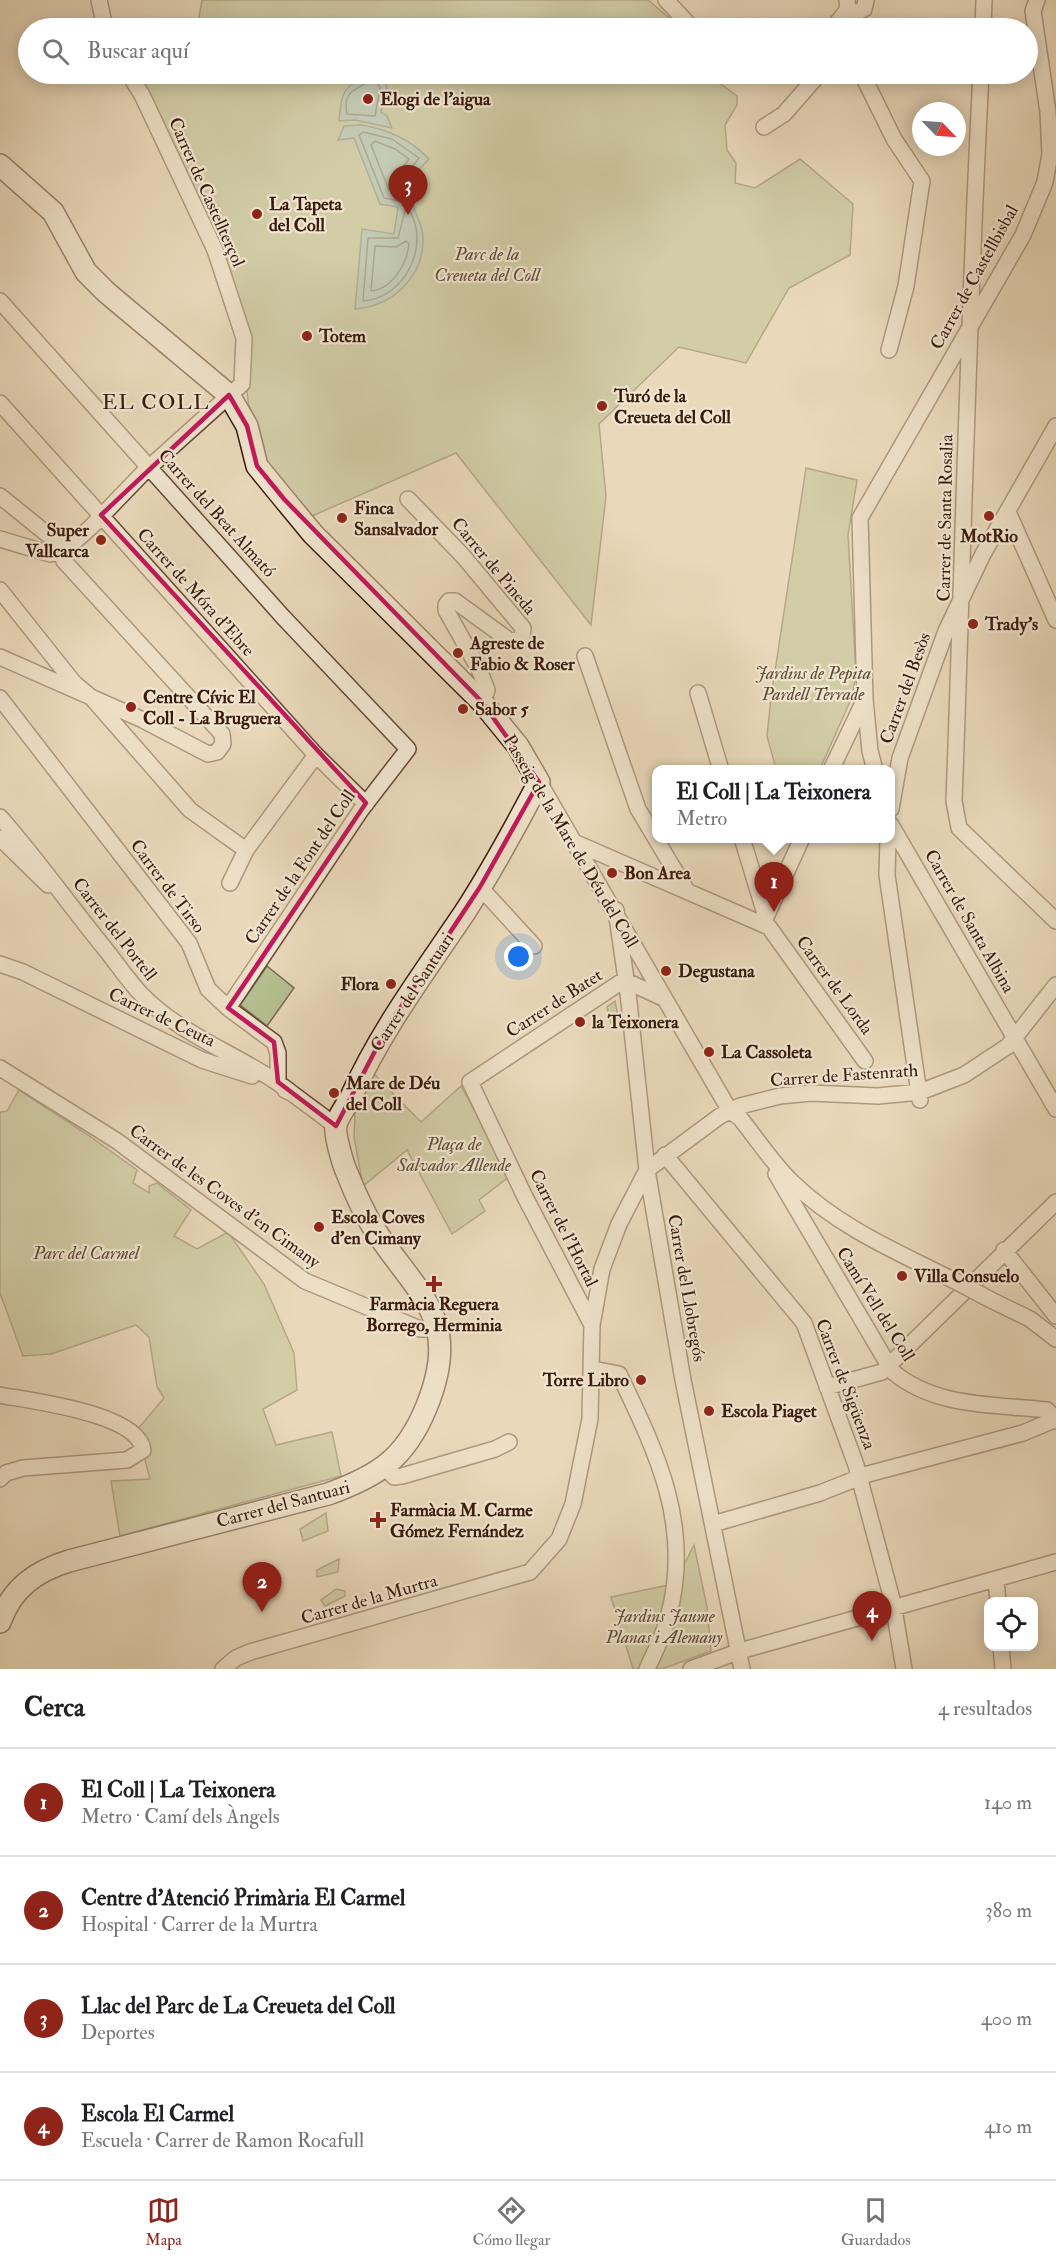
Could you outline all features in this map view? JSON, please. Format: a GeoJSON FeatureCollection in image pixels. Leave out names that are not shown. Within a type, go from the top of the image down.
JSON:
{"type":"FeatureCollection","features":[{"type":"Feature","properties":{"kind":"street"},"geometry":{"type":"LineString","coordinates":[[99,0],[103,18]]}},
{"type":"Feature","properties":{"kind":"street"},"geometry":{"type":"LineString","coordinates":[[666,0],[683,18]]}},
{"type":"Feature","properties":{"kind":"street"},"geometry":{"type":"LineString","coordinates":[[849,7],[863,10],[868,0]]}},
{"type":"Feature","properties":{"kind":"street"},"geometry":{"type":"LineString","coordinates":[[983,18],[984,0]]}},
{"type":"Feature","properties":{"kind":"street","name":"Carrer de Castellbisbal"},"geometry":{"type":"LineString","coordinates":[[1034,18],[1033,11],[1037,0]]}},
{"type":"Feature","properties":{"kind":"street","name":"Carrer de Castellbisbal"},"geometry":{"type":"LineString","coordinates":[[865,699],[860,518],[1023,235],[1045,182],[1050,154],[1048,112],[1038,45]]}},
{"type":"Feature","properties":{"kind":"street","name":"Carrer de Castellterçol"},"geometry":{"type":"LineString","coordinates":[[60,553],[86,532],[150,467],[242,384],[244,338],[215,250],[147,105],[135,84]]}},
{"type":"Feature","properties":{"kind":"street"},"geometry":{"type":"LineString","coordinates":[[764,127],[784,114],[810,84]]}},
{"type":"Feature","properties":{"kind":"street"},"geometry":{"type":"LineString","coordinates":[[867,84],[894,139],[922,181],[906,286],[889,350]]}},
{"type":"Feature","properties":{"kind":"street","name":"Carrer de Santa Rosalia"},"geometry":{"type":"LineString","coordinates":[[980,84],[968,329],[963,592],[954,801],[959,828],[1056,921]]}},
{"type":"Feature","properties":{"kind":"street","name":"Passeig de la Mare de Déu del Coll"},"geometry":{"type":"LineString","coordinates":[[0,165],[53,212],[86,272],[106,292],[229,395],[247,426],[257,466],[284,500],[320,541],[482,702],[518,747],[576,843],[590,871],[616,910],[663,998],[730,1111],[740,1118],[790,1181],[823,1208],[873,1240],[1030,1320],[1056,1339]]}},
{"type":"Feature","properties":{"kind":"street","name":"Carrer del Beat Almató"},"geometry":{"type":"LineString","coordinates":[[0,301],[283,617],[408,749]]}},
{"type":"Feature","properties":{"kind":"street","name":"Carrer de Móra d'Ebre"},"geometry":{"type":"LineString","coordinates":[[0,403],[316,755],[366,804]]}},
{"type":"Feature","properties":{"kind":"street","name":"Carrer del Besòs"},"geometry":{"type":"LineString","coordinates":[[895,786],[900,758],[963,592],[1056,426]]}},
{"type":"Feature","properties":{"kind":"street"},"geometry":{"type":"LineString","coordinates":[[0,495],[58,543],[64,561],[222,734],[224,739],[221,748],[210,754],[0,657]]}},
{"type":"Feature","properties":{"kind":"street","name":"Carrer de Pineda"},"geometry":{"type":"LineString","coordinates":[[408,499],[463,556],[525,633],[520,641],[510,641],[456,602],[447,603],[446,610],[479,669],[487,690],[482,702]]}},
{"type":"Feature","properties":{"kind":"street"},"geometry":{"type":"LineString","coordinates":[[1008,512],[1056,620]]}},
{"type":"Feature","properties":{"kind":"street"},"geometry":{"type":"LineString","coordinates":[[0,538],[50,554],[60,553]]}},
{"type":"Feature","properties":{"kind":"street"},"geometry":{"type":"LineString","coordinates":[[0,590],[74,682],[92,698],[190,810],[246,850]]}},
{"type":"Feature","properties":{"kind":"street"},"geometry":{"type":"LineString","coordinates":[[585,656],[638,808],[652,832]]}},
{"type":"Feature","properties":{"kind":"street"},"geometry":{"type":"LineString","coordinates":[[698,693],[720,765]]}},
{"type":"Feature","properties":{"kind":"street","name":"Carrer de Tirso"},"geometry":{"type":"LineString","coordinates":[[0,698],[189,944],[208,989],[228,1008],[274,1042],[278,1053],[278,1082]]}},
{"type":"Feature","properties":{"kind":"street"},"geometry":{"type":"LineString","coordinates":[[833,765],[865,699]]}},
{"type":"Feature","properties":{"kind":"street"},"geometry":{"type":"LineString","coordinates":[[865,699],[870,751],[874,765]]}},
{"type":"Feature","properties":{"kind":"street","name":"Carrer de la Font del Coll"},"geometry":{"type":"LineString","coordinates":[[228,1008],[366,804],[408,749]]}},
{"type":"Feature","properties":{"kind":"street"},"geometry":{"type":"LineString","coordinates":[[230,883],[246,850],[316,755]]}},
{"type":"Feature","properties":{"kind":"street","name":"Carrer del Santuari"},"geometry":{"type":"LineString","coordinates":[[0,1622],[5,1609],[21,1586],[42,1570],[328,1494],[369,1478],[411,1439],[430,1398],[440,1363],[438,1329],[425,1296],[375,1231],[360,1206],[343,1165],[336,1126],[362,1070],[391,1021],[480,886],[539,782]]}},
{"type":"Feature","properties":{"kind":"street","name":"Carrer del Portell"},"geometry":{"type":"LineString","coordinates":[[4,824],[46,871],[63,896],[141,994],[181,1027],[278,1082]]}},
{"type":"Feature","properties":{"kind":"street","name":"Carrer de Santa Albina"},"geometry":{"type":"LineString","coordinates":[[895,832],[1056,1109]]}},
{"type":"Feature","properties":{"kind":"street","name":"Carrer de Lorda"},"geometry":{"type":"LineString","coordinates":[[576,843],[687,891],[762,920],[776,935],[865,1061]]}},
{"type":"Feature","properties":{"kind":"street"},"geometry":{"type":"LineString","coordinates":[[659,843],[687,891]]}},
{"type":"Feature","properties":{"kind":"street"},"geometry":{"type":"LineString","coordinates":[[743,843],[762,920]]}},
{"type":"Feature","properties":{"kind":"street"},"geometry":{"type":"LineString","coordinates":[[762,920],[800,843]]}},
{"type":"Feature","properties":{"kind":"street"},"geometry":{"type":"LineString","coordinates":[[888,843],[887,875],[920,1096]]}},
{"type":"Feature","properties":{"kind":"street"},"geometry":{"type":"LineString","coordinates":[[480,886],[534,946]]}},
{"type":"Feature","properties":{"kind":"street","name":"Carrer del Llobregós"},"geometry":{"type":"LineString","coordinates":[[616,910],[624,980],[628,993],[647,1170],[683,1380],[742,1669]]}},
{"type":"Feature","properties":{"kind":"street","name":"Carrer de Ceuta"},"geometry":{"type":"LineString","coordinates":[[0,964],[23,972],[199,1058],[241,1070],[293,1094],[336,1126]]}},
{"type":"Feature","properties":{"kind":"street","name":"Carrer de Batet"},"geometry":{"type":"LineString","coordinates":[[470,1082],[624,980],[663,998]]}},
{"type":"Feature","properties":{"kind":"street","name":"Carrer de Fastenrath"},"geometry":{"type":"LineString","coordinates":[[530,1572],[559,1539],[573,1504],[585,1452],[593,1369],[592,1325],[602,1269],[619,1224],[647,1170],[730,1111],[780,1096],[811,1093],[920,1096],[964,1075],[1008,1046],[1056,985]]}},
{"type":"Feature","properties":{"kind":"street","name":"Carrer de les Coves d'en Cimany"},"geometry":{"type":"LineString","coordinates":[[0,1068],[117,1141],[174,1181],[253,1245],[305,1281],[420,1329],[438,1329]]}},
{"type":"Feature","properties":{"kind":"street"},"geometry":{"type":"LineString","coordinates":[[278,1082],[293,1094]]}},
{"type":"Feature","properties":{"kind":"street","name":"Carrer de l'Hortal"},"geometry":{"type":"LineString","coordinates":[[470,1082],[525,1197],[592,1325]]}},
{"type":"Feature","properties":{"kind":"street","name":"Camí Vell del Coll"},"geometry":{"type":"LineString","coordinates":[[730,1111],[735,1122],[777,1175],[888,1366],[902,1380],[950,1399],[970,1404],[1047,1410],[1055,1420]]}},
{"type":"Feature","properties":{"kind":"street","name":"Carrer de Sigüenza"},"geometry":{"type":"LineString","coordinates":[[666,1155],[804,1323],[859,1478],[893,1609],[904,1669]]}},
{"type":"Feature","properties":{"kind":"street"},"geometry":{"type":"LineString","coordinates":[[827,1387],[882,1372],[1004,1250],[1056,1202]]}},
{"type":"Feature","properties":{"kind":"street"},"geometry":{"type":"LineString","coordinates":[[1004,1250],[1056,1316]]}},
{"type":"Feature","properties":{"kind":"street"},"geometry":{"type":"LineString","coordinates":[[593,1369],[619,1374],[650,1439],[676,1520],[676,1567],[669,1615],[647,1669]]}},
{"type":"Feature","properties":{"kind":"street"},"geometry":{"type":"LineString","coordinates":[[0,1395],[72,1407],[123,1428],[137,1438],[143,1450],[127,1460],[22,1468],[6,1473],[0,1479]]}},
{"type":"Feature","properties":{"kind":"street"},"geometry":{"type":"LineString","coordinates":[[713,1524],[820,1493],[859,1478],[1023,1433],[1055,1420]]}},
{"type":"Feature","properties":{"kind":"street"},"geometry":{"type":"LineString","coordinates":[[384,1466],[394,1477],[402,1476],[495,1449],[509,1442]]}},
{"type":"Feature","properties":{"kind":"street"},"geometry":{"type":"LineString","coordinates":[[691,1669],[740,1652],[996,1581],[1056,1562]]}},
{"type":"Feature","properties":{"kind":"street","name":"Carrer de la Murtra"},"geometry":{"type":"LineString","coordinates":[[223,1669],[237,1658],[250,1652],[530,1572]]}},
{"type":"Feature","properties":{"kind":"street"},"geometry":{"type":"LineString","coordinates":[[996,1581],[998,1597]]}},
{"type":"Feature","properties":{"kind":"street"},"geometry":{"type":"LineString","coordinates":[[1001,1651],[1003,1669]]}},
{"type":"Feature","properties":{"kind":"highlighted area"},"geometry":{"type":"Polygon","coordinates":[[[229,395],[247,426],[257,466],[284,499],[482,702],[539,782],[480,887],[387,1028],[336,1126],[278,1082],[274,1042],[228,1008],[366,803],[101,515],[229,395]]]}},
{"type":"Feature","properties":{"kind":"green space"},"geometry":{"type":"Polygon","coordinates":[[[202,0],[648,0],[669,18],[199,18],[202,0]]]}},
{"type":"Feature","properties":{"kind":"green space","name":"Parc de la Creueta del Coll"},"geometry":{"type":"Polygon","coordinates":[[[141,84],[721,84],[737,96],[737,105],[725,125],[727,150],[736,163],[735,183],[755,188],[800,159],[853,204],[850,255],[789,288],[746,363],[679,347],[599,424],[606,496],[591,625],[456,453],[312,516],[263,460],[248,401],[246,380],[251,345],[141,84]]]}},
{"type":"Feature","properties":{"kind":"green space","name":"Jardins de Pepita Pardell Terrade"},"geometry":{"type":"Polygon","coordinates":[[[806,468],[857,480],[848,535],[856,674],[852,697],[822,765],[775,765],[767,736],[806,468]]]}},
{"type":"Feature","properties":{"kind":"green space"},"geometry":{"type":"Polygon","coordinates":[[[267,966],[294,988],[267,1026],[240,1005],[267,966]]]}},
{"type":"Feature","properties":{"kind":"green space"},"geometry":{"type":"Polygon","coordinates":[[[615,1001],[619,1021],[611,1023],[607,1007],[615,1001]]]}},
{"type":"Feature","properties":{"kind":"green space","name":"Plaça de Salvador Allende"},"geometry":{"type":"Polygon","coordinates":[[[372,1072],[421,1122],[461,1086],[510,1176],[479,1200],[485,1211],[452,1234],[407,1150],[363,1186],[354,1137],[355,1114],[372,1072]]]}},
{"type":"Feature","properties":{"kind":"green space","name":"Parc del Carmel"},"geometry":{"type":"Polygon","coordinates":[[[19,1090],[137,1170],[133,1183],[149,1193],[149,1186],[157,1183],[191,1210],[174,1236],[197,1249],[228,1232],[264,1284],[294,1353],[297,1390],[263,1409],[276,1445],[332,1432],[341,1476],[120,1536],[111,1481],[150,1479],[137,1430],[164,1398],[157,1387],[149,1337],[136,1325],[51,1354],[23,1356],[0,1293],[0,1112],[7,1111],[19,1090]]]}},
{"type":"Feature","properties":{"kind":"green space"},"geometry":{"type":"Polygon","coordinates":[[[326,1513],[328,1531],[303,1541],[300,1529],[326,1513]]]}},
{"type":"Feature","properties":{"kind":"green space","name":"Jardins Jaume Planas i Alemany"},"geometry":{"type":"Polygon","coordinates":[[[679,1543],[684,1565],[694,1545],[707,1607],[711,1651],[662,1669],[633,1669],[611,1597],[668,1585],[679,1543]]]}},
{"type":"Feature","properties":{"kind":"green space"},"geometry":{"type":"Polygon","coordinates":[[[339,1559],[338,1572],[317,1577],[317,1570],[339,1559]]]}},
{"type":"Feature","properties":{"kind":"green space"},"geometry":{"type":"Polygon","coordinates":[[[336,1589],[345,1591],[345,1596],[325,1606],[321,1600],[336,1589]]]}},
{"type":"Feature","properties":{"kind":"water"},"geometry":{"type":"Polygon","coordinates":[[[352,84],[386,84],[387,87],[381,112],[387,116],[392,128],[355,120],[339,121],[343,95],[352,84]]]}},
{"type":"Feature","properties":{"kind":"water"},"geometry":{"type":"Polygon","coordinates":[[[361,125],[398,136],[429,159],[412,177],[411,198],[423,236],[419,264],[404,286],[394,295],[369,307],[355,309],[362,229],[394,234],[398,207],[380,204],[354,138],[338,140],[344,126],[361,125]]]}},
{"type":"Feature","properties":{"kind":"place","name":"Elogi de l'aigua"},"geometry":{"type":"Point","coordinates":[368,99]}},
{"type":"Feature","properties":{"kind":"place","name":"La Tapeta del Coll"},"geometry":{"type":"Point","coordinates":[257,214]}},
{"type":"Feature","properties":{"kind":"place","name":"Llac del Parc de La Creueta del Coll"},"geometry":{"type":"Point","coordinates":[408,215]}},
{"type":"Feature","properties":{"kind":"place","name":"Totem"},"geometry":{"type":"Point","coordinates":[307,336]}},
{"type":"Feature","properties":{"kind":"place","name":"Turó de la Creueta del Coll"},"geometry":{"type":"Point","coordinates":[602,406]}},
{"type":"Feature","properties":{"kind":"place","name":"MotRio"},"geometry":{"type":"Point","coordinates":[989,516]}},
{"type":"Feature","properties":{"kind":"place","name":"Finca Sansalvador"},"geometry":{"type":"Point","coordinates":[342,518]}},
{"type":"Feature","properties":{"kind":"place","name":"Super Vallcarca"},"geometry":{"type":"Point","coordinates":[101,540]}},
{"type":"Feature","properties":{"kind":"place","name":"Trady's"},"geometry":{"type":"Point","coordinates":[973,624]}},
{"type":"Feature","properties":{"kind":"place","name":"Agreste de Fabio & Roser"},"geometry":{"type":"Point","coordinates":[458,653]}},
{"type":"Feature","properties":{"kind":"place","name":"Centre Cívic El Coll - La Bruguera"},"geometry":{"type":"Point","coordinates":[131,707]}},
{"type":"Feature","properties":{"kind":"place","name":"Sabor 5"},"geometry":{"type":"Point","coordinates":[463,709]}},
{"type":"Feature","properties":{"kind":"place","name":"Bon Area"},"geometry":{"type":"Point","coordinates":[612,873]}},
{"type":"Feature","properties":{"kind":"place","name":"El Coll | La Teixonera"},"geometry":{"type":"Point","coordinates":[774,912]}},
{"type":"Feature","properties":{"kind":"place","name":"Degustana"},"geometry":{"type":"Point","coordinates":[666,971]}},
{"type":"Feature","properties":{"kind":"place","name":"Flora"},"geometry":{"type":"Point","coordinates":[391,984]}},
{"type":"Feature","properties":{"kind":"place","name":"la Teixonera"},"geometry":{"type":"Point","coordinates":[580,1022]}},
{"type":"Feature","properties":{"kind":"place","name":"La Cassoleta"},"geometry":{"type":"Point","coordinates":[709,1052]}},
{"type":"Feature","properties":{"kind":"place","name":"Mare de Déu del Coll"},"geometry":{"type":"Point","coordinates":[334,1093]}},
{"type":"Feature","properties":{"kind":"place","name":"Escola Coves d'en Cimany"},"geometry":{"type":"Point","coordinates":[319,1227]}},
{"type":"Feature","properties":{"kind":"place","name":"Villa Consuelo"},"geometry":{"type":"Point","coordinates":[902,1276]}},
{"type":"Feature","properties":{"kind":"place","name":"Farmàcia Reguera Borrego, Herminia"},"geometry":{"type":"Point","coordinates":[434,1284]}},
{"type":"Feature","properties":{"kind":"place","name":"Torre Libro"},"geometry":{"type":"Point","coordinates":[641,1380]}},
{"type":"Feature","properties":{"kind":"place","name":"Escola Piaget"},"geometry":{"type":"Point","coordinates":[709,1411]}},
{"type":"Feature","properties":{"kind":"place","name":"Farmàcia M. Carme Gómez Fernández"},"geometry":{"type":"Point","coordinates":[378,1520]}},
{"type":"Feature","properties":{"kind":"place","name":"Centre d'Atenció Primària El Carmel"},"geometry":{"type":"Point","coordinates":[262,1612]}},
{"type":"Feature","properties":{"kind":"place","name":"Escola El Carmel"},"geometry":{"type":"Point","coordinates":[872,1641]}},
{"type":"Feature","properties":{"kind":"district","name":"EL COLL"},"geometry":{"type":"Point","coordinates":[156,402]}}]}
